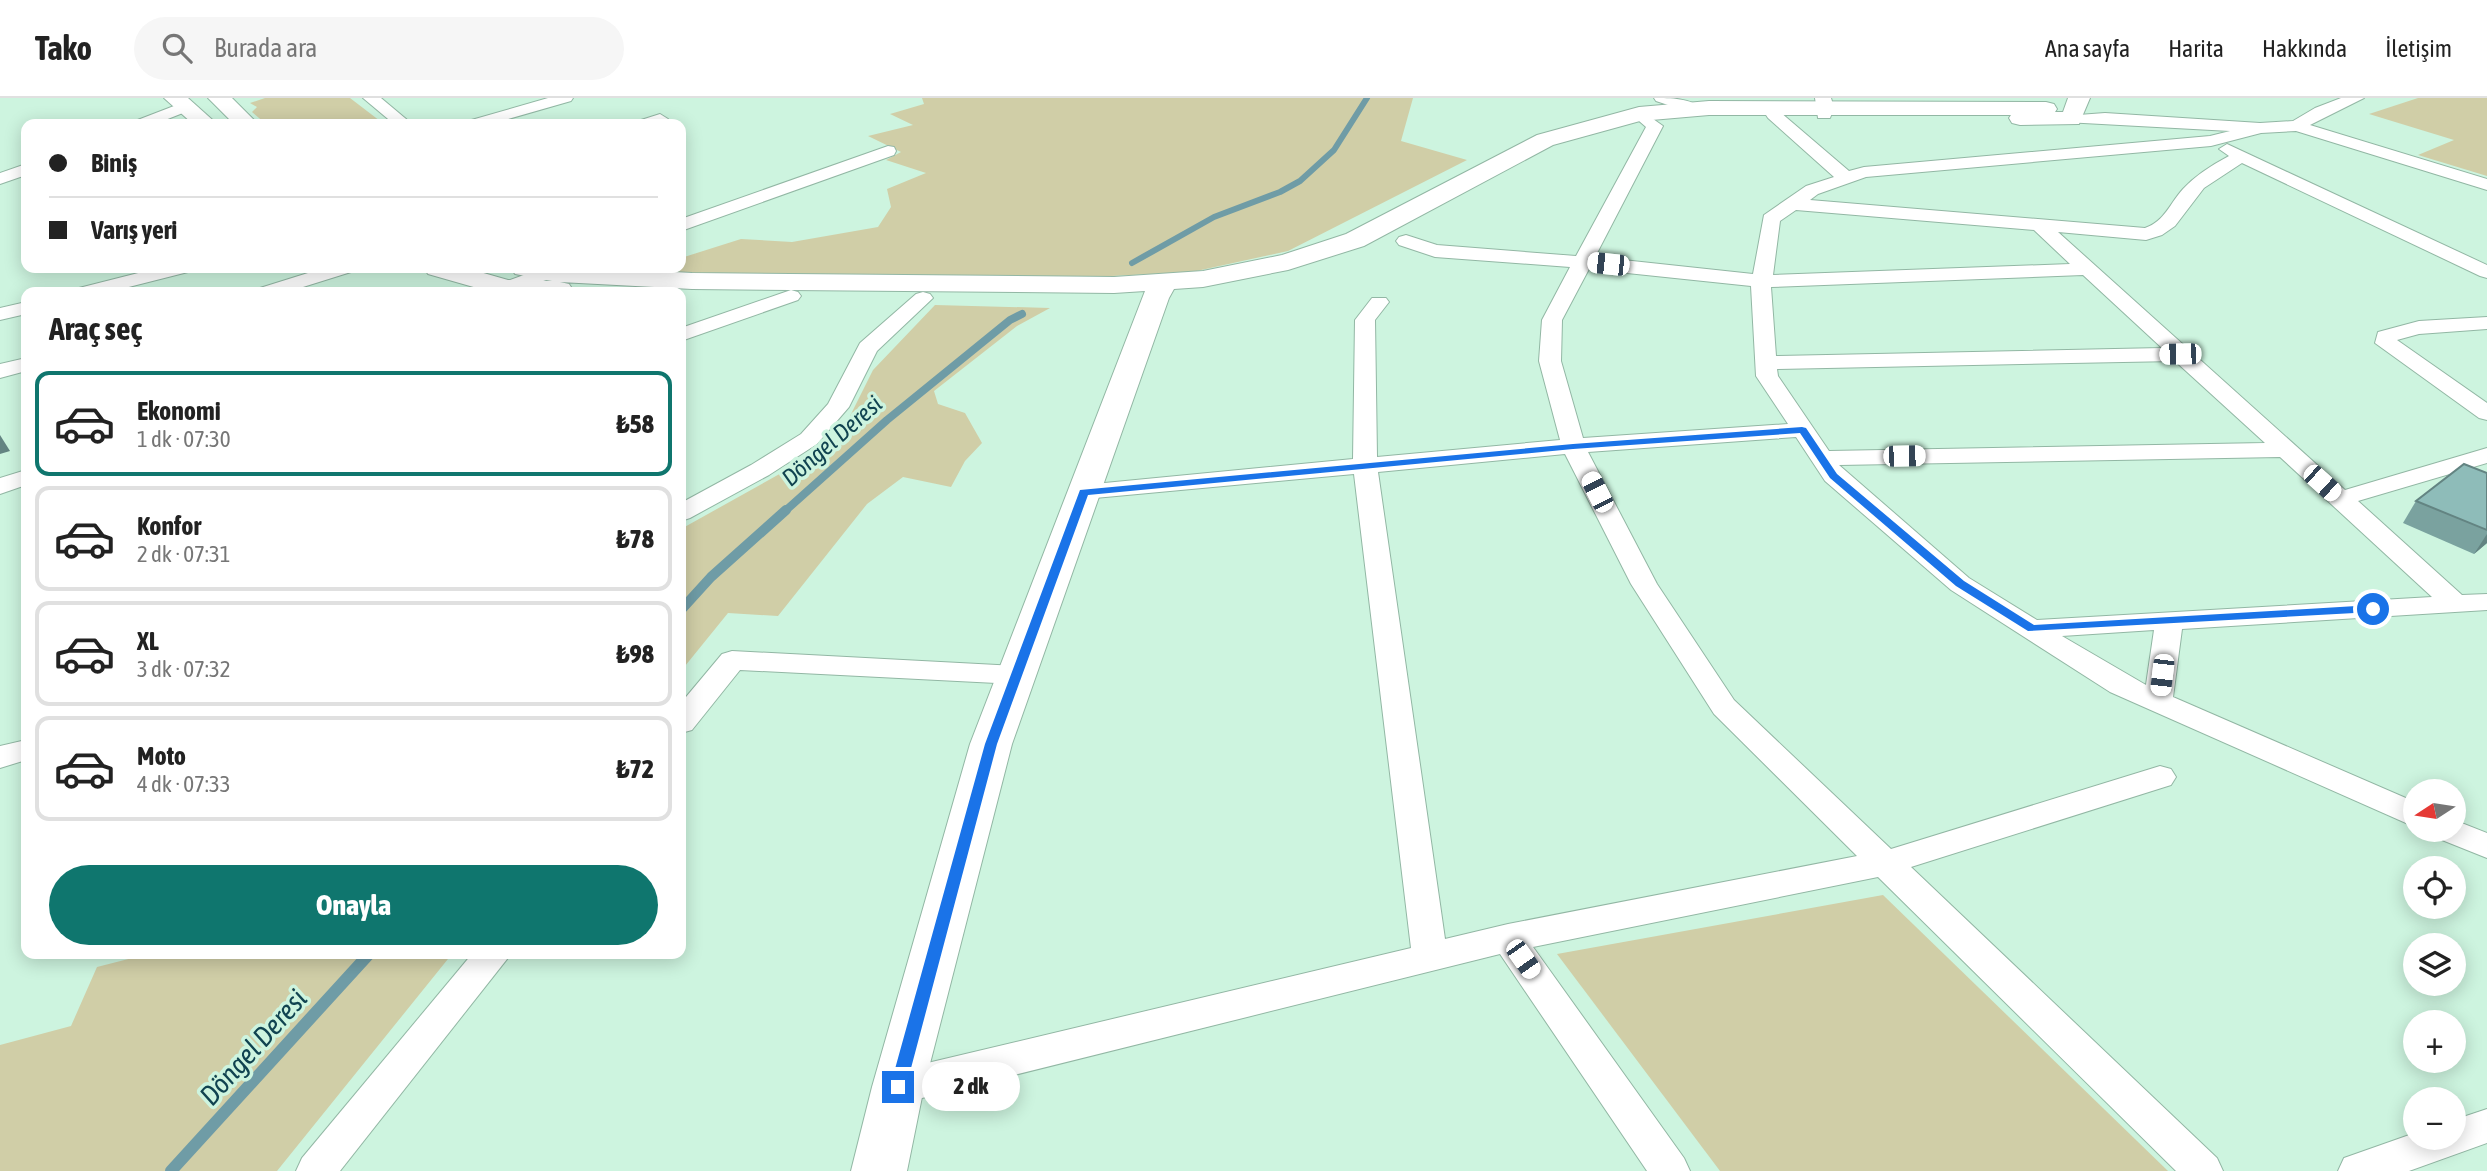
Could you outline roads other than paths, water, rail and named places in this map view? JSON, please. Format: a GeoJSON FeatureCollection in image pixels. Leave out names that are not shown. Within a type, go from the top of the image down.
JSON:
{"type":"FeatureCollection","features":[{"type":"Feature","properties":{"kind":"main road"},"geometry":{"type":"LineString","coordinates":[[219,98],[242,119]]}},
{"type":"Feature","properties":{"kind":"main road"},"geometry":{"type":"LineString","coordinates":[[181,102],[200,119]]}},
{"type":"Feature","properties":{"kind":"main road"},"geometry":{"type":"LineString","coordinates":[[1564,160],[1652,113],[1774,115],[1824,107]]}},
{"type":"Feature","properties":{"kind":"main road"},"geometry":{"type":"LineString","coordinates":[[686,294],[1052,300],[1160,290],[1288,262],[1355,240],[1545,140],[1652,113],[1695,109],[1824,107],[2076,110]]}},
{"type":"Feature","properties":{"kind":"main road"},"geometry":{"type":"LineString","coordinates":[[593,273],[692,281],[1114,285],[1160,290],[1188,297],[1305,276],[1406,241],[1431,228]]}},
{"type":"Feature","properties":{"kind":"main road"},"geometry":{"type":"LineString","coordinates":[[452,273],[492,287]]}},
{"type":"Feature","properties":{"kind":"main road"},"geometry":{"type":"LineString","coordinates":[[879,1171],[898,1087],[991,744],[1160,290]]}},
{"type":"Feature","properties":{"kind":"street"},"geometry":{"type":"LineString","coordinates":[[371,98],[398,119]]}},
{"type":"Feature","properties":{"kind":"street"},"geometry":{"type":"LineString","coordinates":[[492,119],[565,98]]}},
{"type":"Feature","properties":{"kind":"street"},"geometry":{"type":"LineString","coordinates":[[2297,126],[2321,111],[2356,98]]}},
{"type":"Feature","properties":{"kind":"street"},"geometry":{"type":"LineString","coordinates":[[150,119],[181,102]]}},
{"type":"Feature","properties":{"kind":"street"},"geometry":{"type":"LineString","coordinates":[[2076,110],[2105,118],[2260,128],[2297,126],[2487,185]]}},
{"type":"Feature","properties":{"kind":"street"},"geometry":{"type":"LineString","coordinates":[[1652,113],[1552,320],[1550,361],[1573,446],[1644,584],[1724,707],[2203,1171]]}},
{"type":"Feature","properties":{"kind":"street"},"geometry":{"type":"LineString","coordinates":[[1774,115],[1846,178]]}},
{"type":"Feature","properties":{"kind":"street"},"geometry":{"type":"LineString","coordinates":[[2260,128],[2211,141],[1864,172],[1812,190],[1770,219],[1760,295],[1767,376],[1834,476],[1960,584],[2120,685],[2403,811]]}},
{"type":"Feature","properties":{"kind":"street"},"geometry":{"type":"LineString","coordinates":[[2211,141],[2487,272]]}},
{"type":"Feature","properties":{"kind":"street"},"geometry":{"type":"LineString","coordinates":[[686,223],[888,151]]}},
{"type":"Feature","properties":{"kind":"street"},"geometry":{"type":"LineString","coordinates":[[1792,204],[2121,233],[2161,231],[2169,224],[2190,191],[2218,167],[2243,156]]}},
{"type":"Feature","properties":{"kind":"street"},"geometry":{"type":"LineString","coordinates":[[0,179],[21,171]]}},
{"type":"Feature","properties":{"kind":"street"},"geometry":{"type":"LineString","coordinates":[[2039,225],[2456,604]]}},
{"type":"Feature","properties":{"kind":"street"},"geometry":{"type":"LineString","coordinates":[[1406,241],[1434,251],[1582,262],[1762,281],[1820,281],[2087,269]]}},
{"type":"Feature","properties":{"kind":"street"},"geometry":{"type":"LineString","coordinates":[[106,287],[161,273]]}},
{"type":"Feature","properties":{"kind":"street"},"geometry":{"type":"LineString","coordinates":[[283,287],[328,273]]}},
{"type":"Feature","properties":{"kind":"street"},"geometry":{"type":"LineString","coordinates":[[506,287],[536,273]]}},
{"type":"Feature","properties":{"kind":"street"},"geometry":{"type":"LineString","coordinates":[[686,333],[791,296]]}},
{"type":"Feature","properties":{"kind":"street"},"geometry":{"type":"LineString","coordinates":[[686,510],[760,470],[809,439],[838,407],[868,348],[923,298]]}},
{"type":"Feature","properties":{"kind":"street"},"geometry":{"type":"LineString","coordinates":[[1379,302],[1366,320],[1365,466],[1430,958]]}},
{"type":"Feature","properties":{"kind":"street"},"geometry":{"type":"LineString","coordinates":[[0,314],[21,308]]}},
{"type":"Feature","properties":{"kind":"street"},"geometry":{"type":"LineString","coordinates":[[2487,323],[2406,330],[2390,334],[2386,337],[2386,343],[2487,413]]}},
{"type":"Feature","properties":{"kind":"street"},"geometry":{"type":"LineString","coordinates":[[1766,363],[2180,354]]}},
{"type":"Feature","properties":{"kind":"street"},"geometry":{"type":"LineString","coordinates":[[0,371],[21,365]]}},
{"type":"Feature","properties":{"kind":"street"},"geometry":{"type":"LineString","coordinates":[[1084,492],[1573,446],[1802,430]]}},
{"type":"Feature","properties":{"kind":"street"},"geometry":{"type":"LineString","coordinates":[[1821,458],[2287,450]]}},
{"type":"Feature","properties":{"kind":"street"},"geometry":{"type":"LineString","coordinates":[[2340,499],[2487,455]]}},
{"type":"Feature","properties":{"kind":"street"},"geometry":{"type":"LineString","coordinates":[[0,487],[21,479]]}},
{"type":"Feature","properties":{"kind":"street"},"geometry":{"type":"LineString","coordinates":[[2032,629],[2487,602]]}},
{"type":"Feature","properties":{"kind":"street"},"geometry":{"type":"LineString","coordinates":[[2158,702],[2168,621]]}},
{"type":"Feature","properties":{"kind":"street"},"geometry":{"type":"LineString","coordinates":[[686,717],[732,660],[1016,675]]}},
{"type":"Feature","properties":{"kind":"street"},"geometry":{"type":"LineString","coordinates":[[0,757],[21,751]]}},
{"type":"Feature","properties":{"kind":"street"},"geometry":{"type":"LineString","coordinates":[[898,1087],[1508,938],[1885,863],[2160,777]]}},
{"type":"Feature","properties":{"kind":"street"},"geometry":{"type":"LineString","coordinates":[[2466,837],[2487,846]]}},
{"type":"Feature","properties":{"kind":"street"},"geometry":{"type":"LineString","coordinates":[[1508,938],[1670,1171]]}},
{"type":"Feature","properties":{"kind":"street"},"geometry":{"type":"LineString","coordinates":[[316,1171],[489,959]]}},
{"type":"Feature","properties":{"kind":"street"},"geometry":{"type":"LineString","coordinates":[[2358,1171],[2487,1126]]}},
{"type":"Feature","properties":{"kind":"waterway","name":"Döngel Deresi"},"geometry":{"type":"LineString","coordinates":[[1132,263],[1214,217],[1280,192],[1300,181],[1334,150],[1367,98]]}},
{"type":"Feature","properties":{"kind":"waterway","name":"Döngel Deresi"},"geometry":{"type":"LineString","coordinates":[[784,512],[887,420],[1010,320],[1022,314]]}},
{"type":"Feature","properties":{"kind":"waterway","name":"Döngel Deresi"},"geometry":{"type":"LineString","coordinates":[[686,604],[711,577],[786,510]]}},
{"type":"Feature","properties":{"kind":"waterway","name":"Döngel Deresi"},"geometry":{"type":"LineString","coordinates":[[171,1171],[364,959]]}}]}
